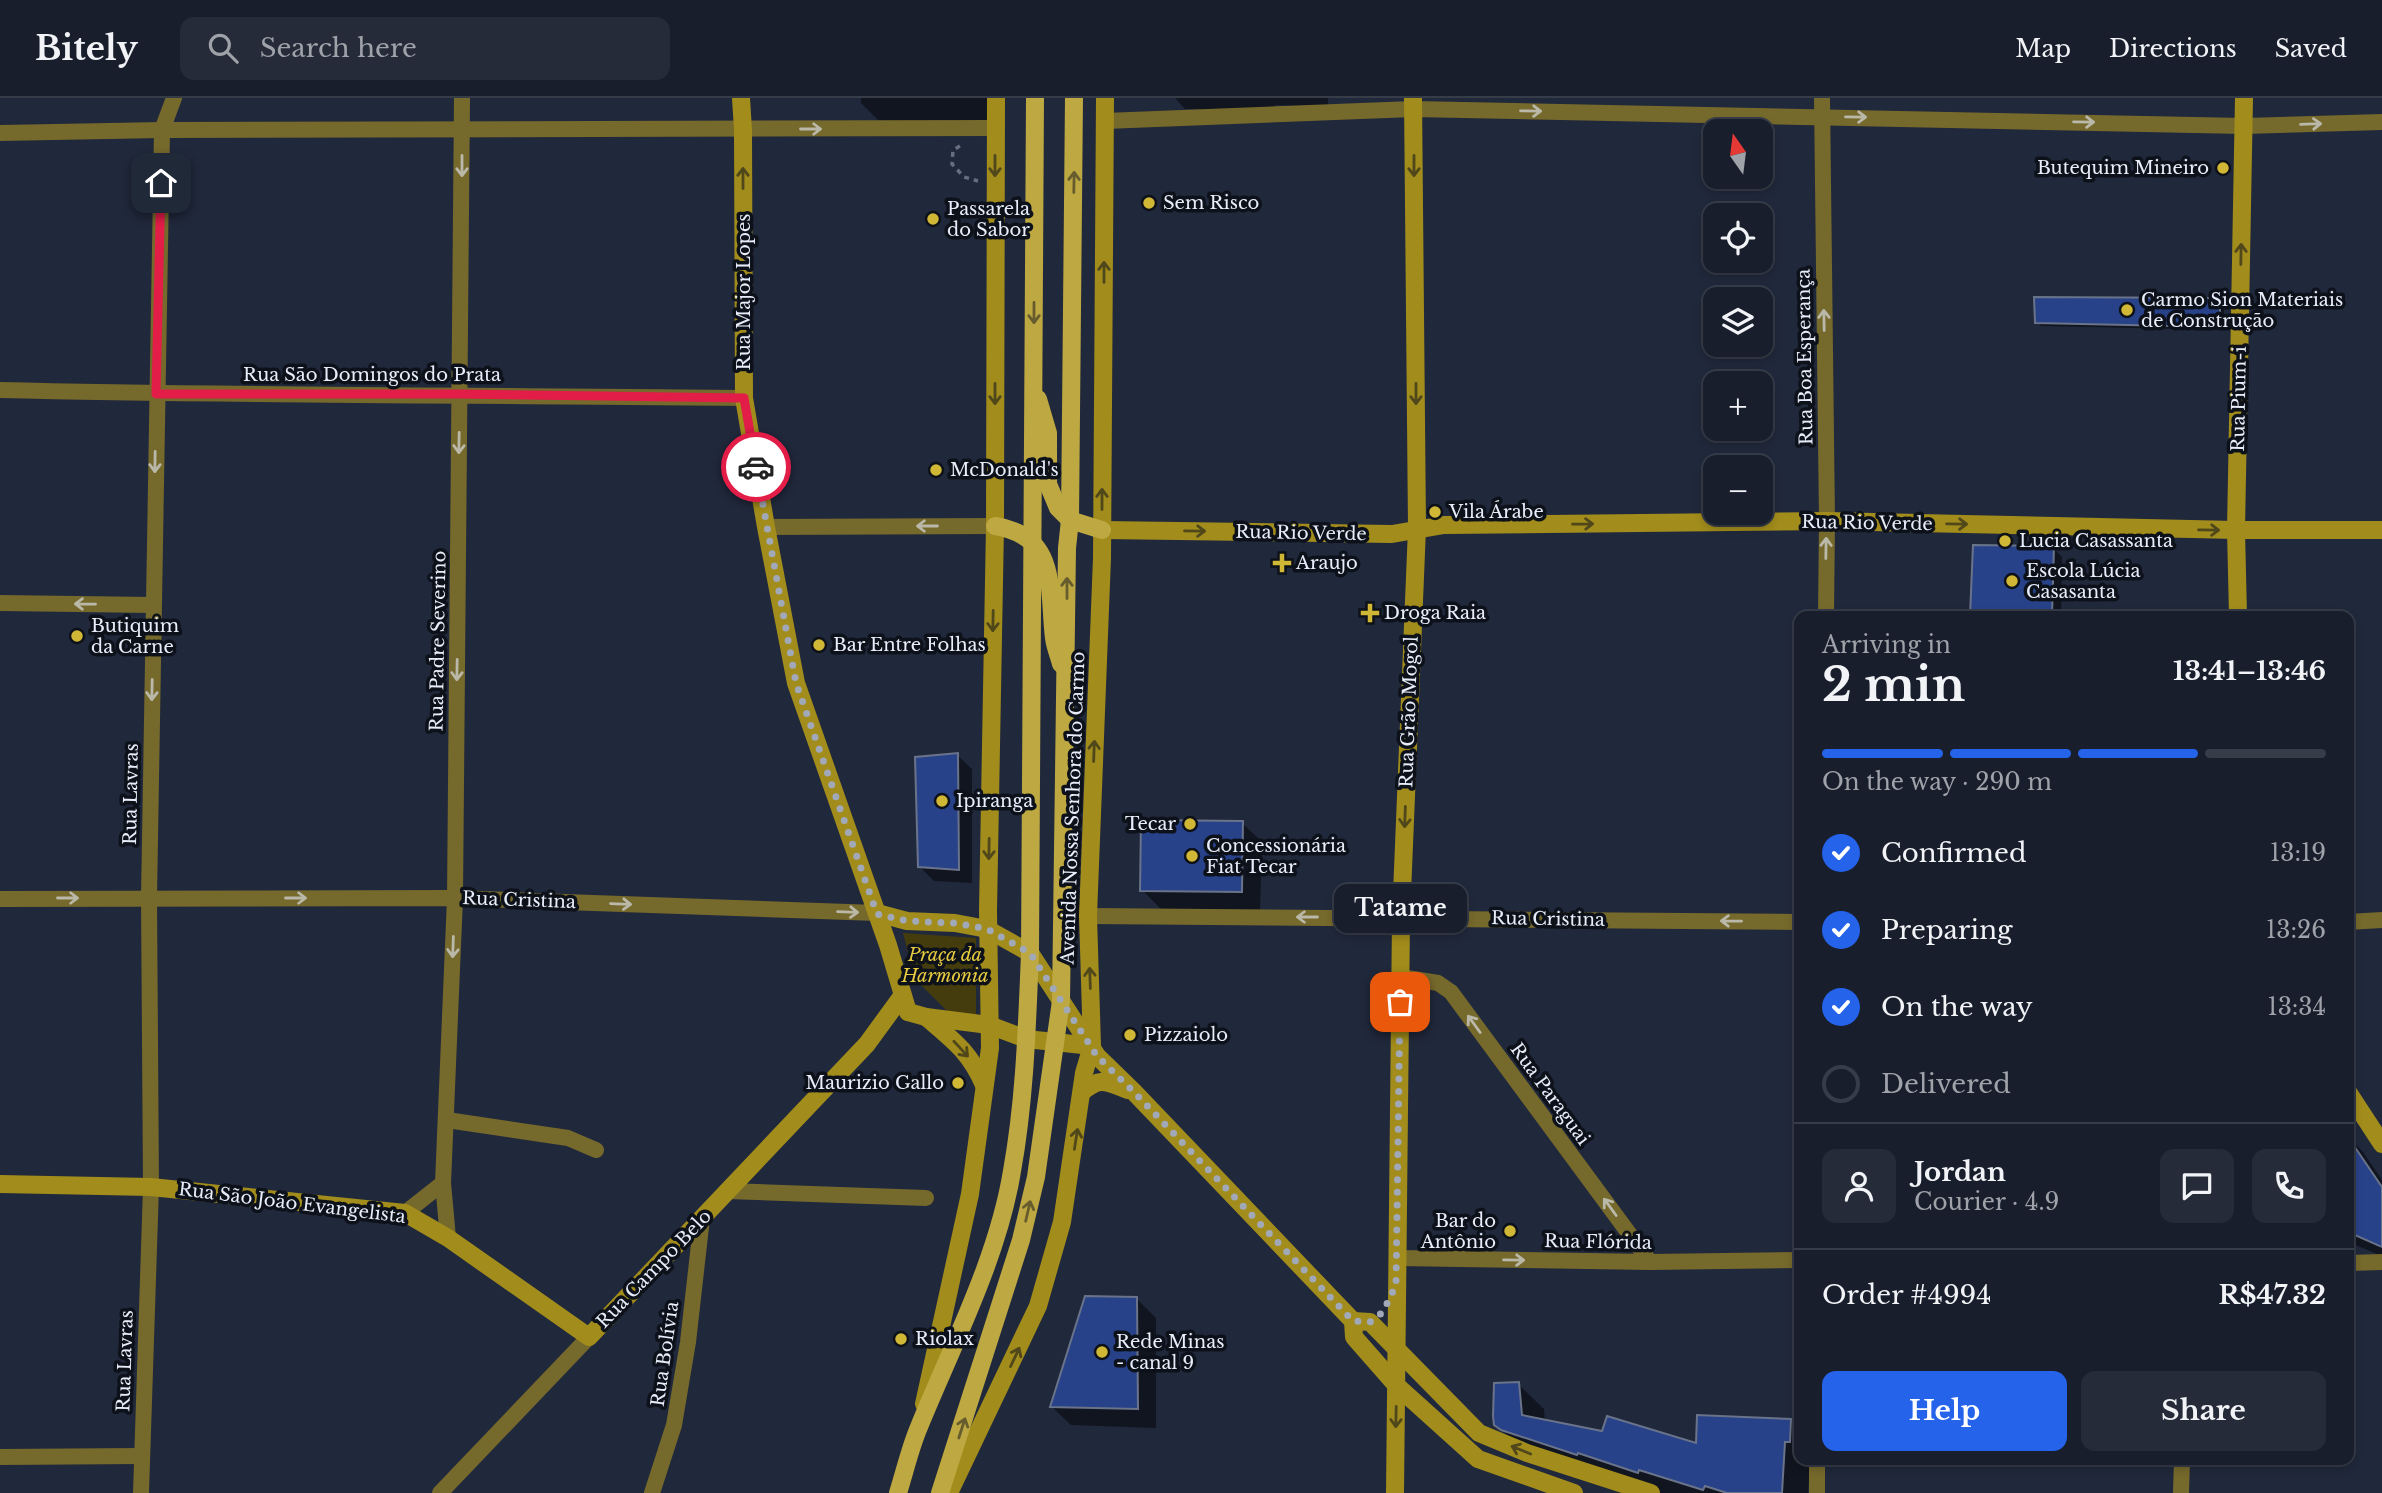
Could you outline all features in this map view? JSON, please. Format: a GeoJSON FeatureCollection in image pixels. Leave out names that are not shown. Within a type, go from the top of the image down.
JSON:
{"type":"FeatureCollection","features":[{"type":"Feature","properties":{"kind":"main road"},"geometry":{"type":"LineString","coordinates":[[897,1492],[918,1430],[969,1309],[996,1233],[1012,1172],[1026,1039],[1030,953],[1034,544],[1031,487],[1035,98]]}},
{"type":"Feature","properties":{"kind":"main road","name":"Avenida Nossa Senhora do Carmo"},"geometry":{"type":"LineString","coordinates":[[940,1493],[1021,1240],[1036,1177],[1061,1001],[1074,98]]}},
{"type":"Feature","properties":{"kind":"main road"},"geometry":{"type":"LineString","coordinates":[[1034,389],[1048,433],[1048,484],[1051,494],[1058,508],[1070,520],[1102,530]]}},
{"type":"Feature","properties":{"kind":"main road"},"geometry":{"type":"LineString","coordinates":[[995,526],[1010,528],[1024,535],[1045,559],[1049,573],[1054,641],[1067,681]]}},
{"type":"Feature","properties":{"kind":"street","name":"Rua Lavras"},"geometry":{"type":"LineString","coordinates":[[141,1493],[151,1187],[149,898],[162,130],[174,98]]}},
{"type":"Feature","properties":{"kind":"street","name":"Rua Padre Severino"},"geometry":{"type":"LineString","coordinates":[[448,1238],[443,1183],[455,898],[462,98]]}},
{"type":"Feature","properties":{"kind":"street","name":"Rua Major Lopes"},"geometry":{"type":"LineString","coordinates":[[741,98],[744,398],[766,527],[796,683],[888,945],[905,1004]]}},
{"type":"Feature","properties":{"kind":"street"},"geometry":{"type":"LineString","coordinates":[[918,1430],[970,1194],[990,1048],[987,929],[995,526],[996,98]]}},
{"type":"Feature","properties":{"kind":"street","name":"Avenida Nossa Senhora do Carmo"},"geometry":{"type":"LineString","coordinates":[[949,1493],[1038,1306],[1062,1222],[1084,1073],[1092,1046],[1088,916],[1102,530],[1105,98]]}},
{"type":"Feature","properties":{"kind":"street","name":"Rua Boa Esperança"},"geometry":{"type":"LineString","coordinates":[[1822,98],[1826,611]]}},
{"type":"Feature","properties":{"kind":"street","name":"Rua Pium-i"},"geometry":{"type":"LineString","coordinates":[[2238,611],[2236,530],[2244,98]]}},
{"type":"Feature","properties":{"kind":"street"},"geometry":{"type":"LineString","coordinates":[[1105,121],[1413,103],[2244,126],[2382,122]]}},
{"type":"Feature","properties":{"kind":"street","name":"Rua Grão Mogol"},"geometry":{"type":"LineString","coordinates":[[1395,1493],[1401,918],[1417,528],[1413,103]]}},
{"type":"Feature","properties":{"kind":"street"},"geometry":{"type":"LineString","coordinates":[[0,133],[162,130],[995,128]]}},
{"type":"Feature","properties":{"kind":"street","name":"Rua São Domingos do Prata"},"geometry":{"type":"LineString","coordinates":[[0,390],[156,394],[744,398]]}},
{"type":"Feature","properties":{"kind":"street","name":"Rua Rio Verde"},"geometry":{"type":"LineString","coordinates":[[1102,530],[1392,534],[1444,525],[1827,521],[2236,530],[2382,530]]}},
{"type":"Feature","properties":{"kind":"street"},"geometry":{"type":"LineString","coordinates":[[766,527],[995,526]]}},
{"type":"Feature","properties":{"kind":"street"},"geometry":{"type":"LineString","coordinates":[[0,603],[153,605]]}},
{"type":"Feature","properties":{"kind":"street","name":"Rua Cristina"},"geometry":{"type":"LineString","coordinates":[[0,899],[455,898],[877,914],[907,921],[955,923],[987,929],[1030,953]]}},
{"type":"Feature","properties":{"kind":"street","name":"Rua Cristina"},"geometry":{"type":"LineString","coordinates":[[1088,916],[1794,922]]}},
{"type":"Feature","properties":{"kind":"street"},"geometry":{"type":"LineString","coordinates":[[2354,922],[2382,920]]}},
{"type":"Feature","properties":{"kind":"street"},"geometry":{"type":"LineString","coordinates":[[888,945],[895,930],[907,921]]}},
{"type":"Feature","properties":{"kind":"street"},"geometry":{"type":"LineString","coordinates":[[1030,953],[1097,1056],[1362,1321],[1398,1349],[1479,1433],[1527,1453],[1651,1493]]}},
{"type":"Feature","properties":{"kind":"street","name":"Rua Paraguai"},"geometry":{"type":"LineString","coordinates":[[1401,977],[1438,984],[1451,992],[1650,1262]]}},
{"type":"Feature","properties":{"kind":"street"},"geometry":{"type":"LineString","coordinates":[[905,1004],[926,1017],[959,1045],[975,1065],[985,1088]]}},
{"type":"Feature","properties":{"kind":"street","name":"Rua Campo Belo"},"geometry":{"type":"LineString","coordinates":[[440,1493],[905,1004]]}},
{"type":"Feature","properties":{"kind":"street"},"geometry":{"type":"LineString","coordinates":[[926,1017],[989,1025],[1026,1039],[1092,1046]]}},
{"type":"Feature","properties":{"kind":"street"},"geometry":{"type":"LineString","coordinates":[[1082,1092],[1095,1081],[1105,1081],[1134,1092]]}},
{"type":"Feature","properties":{"kind":"street"},"geometry":{"type":"LineString","coordinates":[[2354,1101],[2382,1144]]}},
{"type":"Feature","properties":{"kind":"street"},"geometry":{"type":"LineString","coordinates":[[447,1120],[568,1138],[596,1150]]}},
{"type":"Feature","properties":{"kind":"street"},"geometry":{"type":"LineString","coordinates":[[405,1213],[443,1183]]}},
{"type":"Feature","properties":{"kind":"street","name":"Rua São João Evangelista"},"geometry":{"type":"LineString","coordinates":[[0,1184],[151,1187],[405,1213],[448,1238],[589,1337]]}},
{"type":"Feature","properties":{"kind":"street"},"geometry":{"type":"LineString","coordinates":[[728,1191],[926,1198]]}},
{"type":"Feature","properties":{"kind":"street","name":"Rua Bolívia"},"geometry":{"type":"LineString","coordinates":[[652,1493],[674,1425],[688,1342],[702,1218]]}},
{"type":"Feature","properties":{"kind":"street","name":"Rua Flórida"},"geometry":{"type":"LineString","coordinates":[[1396,1258],[1650,1262],[1794,1260]]}},
{"type":"Feature","properties":{"kind":"street"},"geometry":{"type":"LineString","coordinates":[[2354,1263],[2382,1262]]}},
{"type":"Feature","properties":{"kind":"street","name":"Rua Grão Mogol"},"geometry":{"type":"LineString","coordinates":[[1362,1321],[1383,1312],[1396,1285]]}},
{"type":"Feature","properties":{"kind":"street"},"geometry":{"type":"LineString","coordinates":[[1362,1321],[1354,1337],[1397,1386],[1478,1459],[1574,1493]]}},
{"type":"Feature","properties":{"kind":"street"},"geometry":{"type":"LineString","coordinates":[[0,1457],[141,1455]]}},
{"type":"Feature","properties":{"kind":"street"},"geometry":{"type":"LineString","coordinates":[[1817,1465],[1817,1493]]}},
{"type":"Feature","properties":{"kind":"street"},"geometry":{"type":"LineString","coordinates":[[2181,1493],[2182,1465]]}},
{"type":"Feature","properties":{"kind":"street"},"geometry":{"type":"LineString","coordinates":[[1585,1473],[1597,1493]]}},
{"type":"Feature","properties":{"kind":"green space","name":"Praça da Harmonia"},"geometry":{"type":"Polygon","coordinates":[[[903,933],[976,938],[976,1019],[949,1013],[915,979],[903,933]]]}},
{"type":"Feature","properties":{"kind":"building","name":"Carmo Sion Materiais de Construção"},"geometry":{"type":"Polygon","coordinates":[[[2034,297],[2220,298],[2220,327],[2035,323],[2034,297]]]}},
{"type":"Feature","properties":{"kind":"building","name":"Escola Lúcia Casasanta"},"geometry":{"type":"Polygon","coordinates":[[[1973,545],[2054,546],[2052,611],[1970,611],[1973,545]]]}},
{"type":"Feature","properties":{"kind":"building"},"geometry":{"type":"Polygon","coordinates":[[[958,753],[959,870],[918,867],[915,757],[958,753]]]}},
{"type":"Feature","properties":{"kind":"building","name":"Concessionária Fiat Tecar"},"geometry":{"type":"Polygon","coordinates":[[[1141,820],[1243,821],[1242,892],[1140,891],[1141,820]]]}},
{"type":"Feature","properties":{"kind":"building"},"geometry":{"type":"Polygon","coordinates":[[[2354,1146],[2382,1187],[2382,1247],[2354,1235],[2354,1146]]]}},
{"type":"Feature","properties":{"kind":"building","name":"Rede Minas - canal 9"},"geometry":{"type":"Polygon","coordinates":[[[1085,1296],[1137,1297],[1138,1409],[1050,1407],[1085,1296]]]}},
{"type":"Feature","properties":{"kind":"building"},"geometry":{"type":"Polygon","coordinates":[[[1519,1382],[1522,1415],[1602,1431],[1607,1416],[1696,1443],[1697,1415],[1791,1419],[1790,1442],[1785,1442],[1782,1493],[1727,1493],[1705,1486],[1703,1490],[1639,1470],[1638,1473],[1578,1453],[1577,1455],[1501,1430],[1494,1425],[1494,1383],[1519,1382]]]}},
{"type":"Feature","properties":{"kind":"way so far"},"geometry":{"type":"LineString","coordinates":[[756,467],[796,683],[877,914],[907,921],[955,923],[987,929],[1030,953],[1097,1056],[1353,1321],[1370,1322],[1383,1312],[1396,1285],[1400,1002]]}},
{"type":"Feature","properties":{"kind":"place","name":"Butequim Mineiro"},"geometry":{"type":"Point","coordinates":[2223,168]}},
{"type":"Feature","properties":{"kind":"place","name":"Sem Risco"},"geometry":{"type":"Point","coordinates":[1149,203]}},
{"type":"Feature","properties":{"kind":"place","name":"Passarela do Sabor"},"geometry":{"type":"Point","coordinates":[933,219]}},
{"type":"Feature","properties":{"kind":"place","name":"Carmo Sion Materiais de Construção"},"geometry":{"type":"Point","coordinates":[2127,310]}},
{"type":"Feature","properties":{"kind":"place","name":"McDonald's"},"geometry":{"type":"Point","coordinates":[936,470]}},
{"type":"Feature","properties":{"kind":"place","name":"Vila Árabe"},"geometry":{"type":"Point","coordinates":[1435,512]}},
{"type":"Feature","properties":{"kind":"place","name":"Lucia Casassanta"},"geometry":{"type":"Point","coordinates":[2005,541]}},
{"type":"Feature","properties":{"kind":"place","name":"Araujo"},"geometry":{"type":"Point","coordinates":[1282,563]}},
{"type":"Feature","properties":{"kind":"place","name":"Escola Lúcia Casasanta"},"geometry":{"type":"Point","coordinates":[2012,581]}},
{"type":"Feature","properties":{"kind":"place","name":"Droga Raia"},"geometry":{"type":"Point","coordinates":[1370,613]}},
{"type":"Feature","properties":{"kind":"place","name":"Butiquim da Carne"},"geometry":{"type":"Point","coordinates":[77,636]}},
{"type":"Feature","properties":{"kind":"place","name":"Bar Entre Folhas"},"geometry":{"type":"Point","coordinates":[819,645]}},
{"type":"Feature","properties":{"kind":"place","name":"Ipiranga"},"geometry":{"type":"Point","coordinates":[942,801]}},
{"type":"Feature","properties":{"kind":"place","name":"Tecar"},"geometry":{"type":"Point","coordinates":[1190,824]}},
{"type":"Feature","properties":{"kind":"place","name":"Concessionária Fiat Tecar"},"geometry":{"type":"Point","coordinates":[1192,856]}},
{"type":"Feature","properties":{"kind":"place","name":"Tatame"},"geometry":{"type":"Point","coordinates":[1400,1002]}},
{"type":"Feature","properties":{"kind":"place","name":"Pizzaiolo"},"geometry":{"type":"Point","coordinates":[1130,1035]}},
{"type":"Feature","properties":{"kind":"place","name":"Maurizio Gallo"},"geometry":{"type":"Point","coordinates":[958,1083]}},
{"type":"Feature","properties":{"kind":"place","name":"Bar do Antônio"},"geometry":{"type":"Point","coordinates":[1510,1231]}},
{"type":"Feature","properties":{"kind":"place","name":"Riolax"},"geometry":{"type":"Point","coordinates":[901,1339]}},
{"type":"Feature","properties":{"kind":"place","name":"Rede Minas - canal 9"},"geometry":{"type":"Point","coordinates":[1102,1352]}},
{"type":"Feature","properties":{"kind":"route"},"geometry":{"type":"LineString","coordinates":[[161,183],[156,394],[744,398],[756,467]]}}]}
